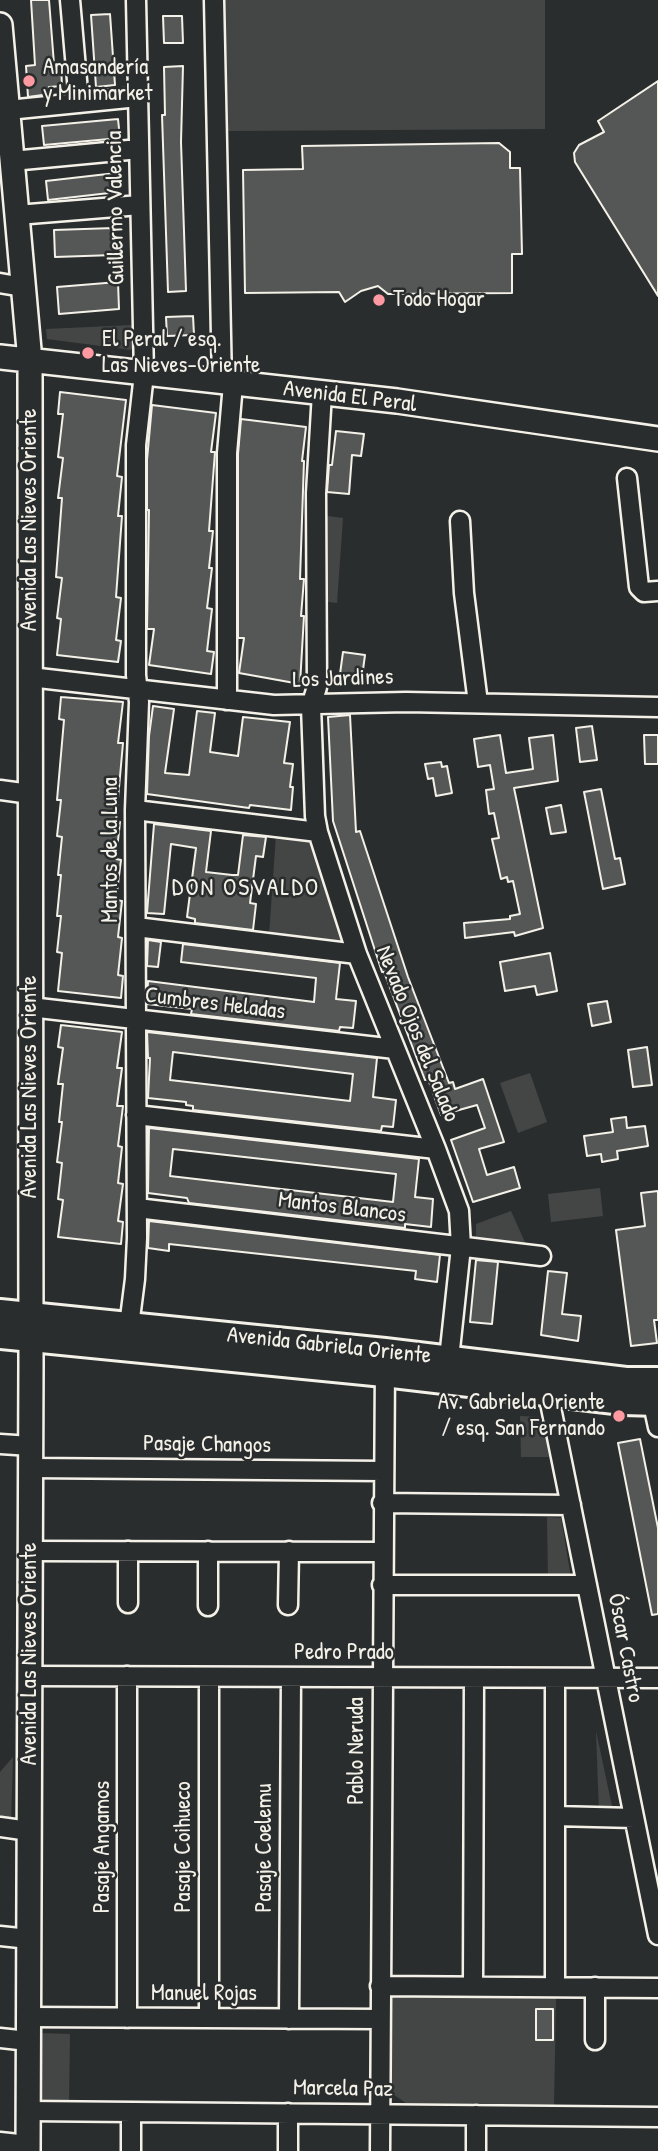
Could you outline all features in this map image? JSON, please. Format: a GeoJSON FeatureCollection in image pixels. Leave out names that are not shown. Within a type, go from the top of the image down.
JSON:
{"type":"FeatureCollection","features":[{"type":"Feature","properties":{"kind":"main road","name":"Avenida Gabriela Oriente"},"geometry":{"type":"LineString","coordinates":[[0,1311],[129,1326],[385,1363],[546,1381],[657,1403]]}},
{"type":"Feature","properties":{"kind":"main road","name":"Avenida Gabriela Oriente"},"geometry":{"type":"LineString","coordinates":[[0,1336],[385,1363]]}},
{"type":"Feature","properties":{"kind":"street"},"geometry":{"type":"LineString","coordinates":[[70,0],[79,103]]}},
{"type":"Feature","properties":{"kind":"street","name":"Guillermo Valencia"},"geometry":{"type":"LineString","coordinates":[[136,0],[144,374]]}},
{"type":"Feature","properties":{"kind":"street"},"geometry":{"type":"LineString","coordinates":[[214,0],[228,383],[227,700]]}},
{"type":"Feature","properties":{"kind":"street","name":"Avenida Las Nieves Oriente"},"geometry":{"type":"LineString","coordinates":[[0,25],[30,361],[32,1340],[28,2148]]}},
{"type":"Feature","properties":{"kind":"street"},"geometry":{"type":"LineString","coordinates":[[8,110],[138,97]]}},
{"type":"Feature","properties":{"kind":"street"},"geometry":{"type":"LineString","coordinates":[[12,161],[139,149]]}},
{"type":"Feature","properties":{"kind":"street"},"geometry":{"type":"LineString","coordinates":[[17,215],[140,205]]}},
{"type":"Feature","properties":{"kind":"street"},"geometry":{"type":"LineString","coordinates":[[0,283],[23,287]]}},
{"type":"Feature","properties":{"kind":"street","name":"Avenida El Peral"},"geometry":{"type":"LineString","coordinates":[[0,357],[322,393],[658,439]]}},
{"type":"Feature","properties":{"kind":"street","name":"Mantos de la Luna"},"geometry":{"type":"LineString","coordinates":[[129,1326],[137,1260],[136,445],[144,374]]}},
{"type":"Feature","properties":{"kind":"street","name":"Nevado Ojos del Salado"},"geometry":{"type":"LineString","coordinates":[[322,393],[316,493],[317,687],[311,706],[314,800],[318,832],[357,954],[458,1211],[461,1247],[447,1370]]}},
{"type":"Feature","properties":{"kind":"street"},"geometry":{"type":"LineString","coordinates":[[627,478],[639,587],[644,592],[658,591]]}},
{"type":"Feature","properties":{"kind":"street"},"geometry":{"type":"LineString","coordinates":[[460,521],[464,593],[478,704]]}},
{"type":"Feature","properties":{"kind":"street","name":"Los Jardines"},"geometry":{"type":"LineString","coordinates":[[30,677],[227,700],[311,706],[406,702],[658,706]]}},
{"type":"Feature","properties":{"kind":"street"},"geometry":{"type":"LineString","coordinates":[[0,790],[30,794]]}},
{"type":"Feature","properties":{"kind":"street"},"geometry":{"type":"LineString","coordinates":[[135,810],[318,832]]}},
{"type":"Feature","properties":{"kind":"street"},"geometry":{"type":"LineString","coordinates":[[135,927],[357,954]]}},
{"type":"Feature","properties":{"kind":"street","name":"Cumbres Heladas"},"geometry":{"type":"LineString","coordinates":[[30,1007],[395,1049]]}},
{"type":"Feature","properties":{"kind":"street"},"geometry":{"type":"LineString","coordinates":[[136,1115],[436,1150]]}},
{"type":"Feature","properties":{"kind":"street","name":"Mantos Blancos"},"geometry":{"type":"LineString","coordinates":[[137,1209],[541,1256]]}},
{"type":"Feature","properties":{"kind":"street","name":"Pablo Neruda"},"geometry":{"type":"LineString","coordinates":[[380,2151],[382,1503],[385,1363]]}},
{"type":"Feature","properties":{"kind":"street","name":"Óscar Castro"},"geometry":{"type":"LineString","coordinates":[[546,1381],[658,1935]]}},
{"type":"Feature","properties":{"kind":"street","name":"Pasaje Changos"},"geometry":{"type":"LineString","coordinates":[[0,1444],[31,1457],[383,1471]]}},
{"type":"Feature","properties":{"kind":"street"},"geometry":{"type":"LineString","coordinates":[[382,1503],[571,1505]]}},
{"type":"Feature","properties":{"kind":"street"},"geometry":{"type":"LineString","coordinates":[[31,1551],[382,1552]]}},
{"type":"Feature","properties":{"kind":"street"},"geometry":{"type":"LineString","coordinates":[[128,1551],[128,1603]]}},
{"type":"Feature","properties":{"kind":"street"},"geometry":{"type":"LineString","coordinates":[[208,1551],[208,1606]]}},
{"type":"Feature","properties":{"kind":"street"},"geometry":{"type":"LineString","coordinates":[[288,1605],[289,1551]]}},
{"type":"Feature","properties":{"kind":"street"},"geometry":{"type":"LineString","coordinates":[[382,1585],[587,1585]]}},
{"type":"Feature","properties":{"kind":"street","name":"Pedro Prado"},"geometry":{"type":"LineString","coordinates":[[30,1676],[658,1678]]}},
{"type":"Feature","properties":{"kind":"street","name":"Pasaje Angamos"},"geometry":{"type":"LineString","coordinates":[[127,1676],[127,2018]]}},
{"type":"Feature","properties":{"kind":"street","name":"Pasaje Coihueco"},"geometry":{"type":"LineString","coordinates":[[209,1676],[209,2018]]}},
{"type":"Feature","properties":{"kind":"street","name":"Pasaje Coelemu"},"geometry":{"type":"LineString","coordinates":[[289,2019],[291,1677]]}},
{"type":"Feature","properties":{"kind":"street"},"geometry":{"type":"LineString","coordinates":[[473,1986],[474,1678]]}},
{"type":"Feature","properties":{"kind":"street"},"geometry":{"type":"LineString","coordinates":[[555,1678],[555,1987]]}},
{"type":"Feature","properties":{"kind":"street"},"geometry":{"type":"LineString","coordinates":[[555,1816],[634,1818]]}},
{"type":"Feature","properties":{"kind":"street"},"geometry":{"type":"LineString","coordinates":[[0,1827],[29,1831]]}},
{"type":"Feature","properties":{"kind":"street"},"geometry":{"type":"LineString","coordinates":[[0,1936],[29,1939]]}},
{"type":"Feature","properties":{"kind":"street"},"geometry":{"type":"LineString","coordinates":[[380,1986],[658,1988]]}},
{"type":"Feature","properties":{"kind":"street"},"geometry":{"type":"LineString","coordinates":[[594,2040],[595,1987]]}},
{"type":"Feature","properties":{"kind":"street","name":"Manuel Rojas"},"geometry":{"type":"LineString","coordinates":[[28,2017],[380,2019]]}},
{"type":"Feature","properties":{"kind":"street"},"geometry":{"type":"LineString","coordinates":[[0,2038],[28,2041]]}},
{"type":"Feature","properties":{"kind":"street","name":"Marcela Paz"},"geometry":{"type":"LineString","coordinates":[[28,2111],[658,2117]]}},
{"type":"Feature","properties":{"kind":"street"},"geometry":{"type":"LineString","coordinates":[[131,2112],[131,2151]]}},
{"type":"Feature","properties":{"kind":"street"},"geometry":{"type":"LineString","coordinates":[[288,2113],[288,2151]]}},
{"type":"Feature","properties":{"kind":"street"},"geometry":{"type":"LineString","coordinates":[[476,2115],[476,2151]]}},
{"type":"Feature","properties":{"kind":"street"},"geometry":{"type":"LineString","coordinates":[[0,2142],[28,2148]]}},
{"type":"Feature","properties":{"kind":"shaded area"},"geometry":{"type":"Polygon","coordinates":[[[225,0],[545,0],[545,129],[228,131],[225,0]]]}},
{"type":"Feature","properties":{"kind":"shaded area"},"geometry":{"type":"Polygon","coordinates":[[[133,325],[131,350],[47,339],[46,329],[133,325]]]}},
{"type":"Feature","properties":{"kind":"shaded area"},"geometry":{"type":"Polygon","coordinates":[[[320,515],[343,518],[337,603],[322,601],[320,515]]]}},
{"type":"Feature","properties":{"kind":"shaded area"},"geometry":{"type":"Polygon","coordinates":[[[276,835],[309,839],[343,945],[269,936],[276,835]]]}},
{"type":"Feature","properties":{"kind":"shaded area"},"geometry":{"type":"Polygon","coordinates":[[[530,1073],[547,1122],[518,1133],[500,1083],[530,1073]]]}},
{"type":"Feature","properties":{"kind":"shaded area"},"geometry":{"type":"Polygon","coordinates":[[[600,1188],[603,1216],[551,1222],[548,1194],[600,1188]]]}},
{"type":"Feature","properties":{"kind":"shaded area"},"geometry":{"type":"Polygon","coordinates":[[[511,1211],[528,1249],[476,1244],[476,1224],[511,1211]]]}},
{"type":"Feature","properties":{"kind":"shaded area"},"geometry":{"type":"Polygon","coordinates":[[[520,1416],[542,1417],[549,1457],[521,1457],[520,1416]]]}},
{"type":"Feature","properties":{"kind":"shaded area"},"geometry":{"type":"Polygon","coordinates":[[[547,1517],[561,1518],[571,1578],[548,1580],[547,1517]]]}},
{"type":"Feature","properties":{"kind":"shaded area"},"geometry":{"type":"Polygon","coordinates":[[[596,1731],[613,1811],[599,1812],[596,1731]]]}},
{"type":"Feature","properties":{"kind":"shaded area"},"geometry":{"type":"Polygon","coordinates":[[[13,1757],[11,1822],[0,1821],[0,1772],[13,1757]]]}},
{"type":"Feature","properties":{"kind":"shaded area"},"geometry":{"type":"Polygon","coordinates":[[[391,1993],[556,1998],[554,2107],[409,2105],[391,2093],[391,1993]]]}},
{"type":"Feature","properties":{"kind":"shaded area"},"geometry":{"type":"Polygon","coordinates":[[[38,2033],[70,2034],[69,2102],[38,2102],[38,2033]]]}},
{"type":"Feature","properties":{"kind":"building"},"geometry":{"type":"Polygon","coordinates":[[[31,0],[49,0],[54,64],[61,64],[62,86],[49,87],[50,94],[28,97],[26,66],[35,65],[31,0]]]}},
{"type":"Feature","properties":{"kind":"building"},"geometry":{"type":"Polygon","coordinates":[[[110,14],[115,85],[96,87],[91,15],[110,14]]]}},
{"type":"Feature","properties":{"kind":"building"},"geometry":{"type":"Polygon","coordinates":[[[163,16],[182,16],[183,43],[164,43],[163,16]]]}},
{"type":"Feature","properties":{"kind":"building"},"geometry":{"type":"Polygon","coordinates":[[[183,66],[181,142],[186,291],[168,292],[162,115],[165,115],[164,67],[183,66]]]}},
{"type":"Feature","properties":{"kind":"building"},"geometry":{"type":"Polygon","coordinates":[[[658,81],[658,296],[575,162],[574,153],[579,145],[604,132],[598,121],[658,81]]]}},
{"type":"Feature","properties":{"kind":"building"},"geometry":{"type":"Polygon","coordinates":[[[118,119],[120,138],[44,145],[42,126],[118,119]]]}},
{"type":"Feature","properties":{"kind":"building"},"geometry":{"type":"Polygon","coordinates":[[[499,143],[510,152],[510,168],[520,168],[522,254],[512,254],[512,293],[388,294],[378,286],[361,291],[345,302],[339,292],[245,293],[243,170],[303,169],[302,146],[499,143]]]}},
{"type":"Feature","properties":{"kind":"building"},"geometry":{"type":"Polygon","coordinates":[[[116,173],[118,192],[48,200],[46,181],[116,173]]]}},
{"type":"Feature","properties":{"kind":"building"},"geometry":{"type":"Polygon","coordinates":[[[114,228],[114,255],[55,257],[54,230],[114,228]]]}},
{"type":"Feature","properties":{"kind":"building"},"geometry":{"type":"Polygon","coordinates":[[[118,282],[119,309],[59,314],[57,287],[118,282]]]}},
{"type":"Feature","properties":{"kind":"building"},"geometry":{"type":"Polygon","coordinates":[[[193,316],[194,335],[167,336],[166,317],[193,316]]]}},
{"type":"Feature","properties":{"kind":"building"},"geometry":{"type":"Polygon","coordinates":[[[60,392],[126,400],[117,476],[122,477],[116,597],[121,598],[116,640],[121,641],[118,662],[57,655],[61,619],[57,618],[62,578],[56,577],[62,498],[58,498],[63,458],[58,457],[63,414],[58,414],[60,392]]]}},
{"type":"Feature","properties":{"kind":"building"},"geometry":{"type":"Polygon","coordinates":[[[152,405],[216,413],[211,452],[215,452],[209,531],[213,531],[207,608],[212,609],[207,651],[214,652],[211,674],[149,665],[154,629],[147,629],[147,460],[152,405]]]}},
{"type":"Feature","properties":{"kind":"building"},"geometry":{"type":"Polygon","coordinates":[[[241,419],[306,427],[302,461],[300,579],[304,579],[301,616],[304,616],[300,684],[239,673],[244,638],[238,638],[238,454],[241,419]]]}},
{"type":"Feature","properties":{"kind":"building"},"geometry":{"type":"Polygon","coordinates":[[[336,431],[364,434],[361,456],[352,455],[349,494],[327,492],[336,431]]]}},
{"type":"Feature","properties":{"kind":"building"},"geometry":{"type":"Polygon","coordinates":[[[343,652],[365,655],[362,677],[340,674],[343,652]]]}},
{"type":"Feature","properties":{"kind":"building"},"geometry":{"type":"Polygon","coordinates":[[[61,697],[123,702],[118,743],[123,743],[116,821],[120,822],[116,859],[121,860],[116,900],[122,901],[118,937],[122,938],[118,975],[123,976],[121,998],[58,991],[62,953],[57,952],[61,916],[57,916],[62,837],[57,836],[61,800],[57,800],[64,720],[59,719],[61,697]]]}},
{"type":"Feature","properties":{"kind":"building"},"geometry":{"type":"Polygon","coordinates":[[[153,706],[174,709],[165,773],[189,775],[197,711],[215,713],[210,752],[238,756],[243,717],[290,722],[284,763],[293,764],[291,810],[250,805],[249,808],[147,794],[153,706]]]}},
{"type":"Feature","properties":{"kind":"building"},"geometry":{"type":"Polygon","coordinates":[[[350,715],[356,832],[360,831],[408,977],[449,1083],[453,1082],[455,1089],[483,1079],[504,1142],[479,1149],[487,1175],[514,1167],[520,1188],[473,1202],[451,1140],[485,1128],[477,1105],[441,1115],[382,972],[333,821],[328,717],[350,715]]]}},
{"type":"Feature","properties":{"kind":"building"},"geometry":{"type":"Polygon","coordinates":[[[592,726],[597,760],[580,762],[576,728],[592,726]]]}},
{"type":"Feature","properties":{"kind":"building"},"geometry":{"type":"Polygon","coordinates":[[[500,735],[506,773],[533,769],[529,738],[553,735],[558,781],[514,788],[543,928],[515,936],[514,932],[465,938],[464,923],[510,919],[510,916],[520,914],[513,881],[508,882],[507,877],[501,879],[492,839],[499,838],[494,813],[489,814],[486,790],[494,789],[490,765],[478,767],[474,739],[500,735]]]}},
{"type":"Feature","properties":{"kind":"building"},"geometry":{"type":"Polygon","coordinates":[[[644,735],[658,735],[658,764],[645,764],[644,735]]]}},
{"type":"Feature","properties":{"kind":"building"},"geometry":{"type":"Polygon","coordinates":[[[441,762],[442,767],[447,766],[452,793],[436,796],[433,778],[428,779],[425,764],[441,762]]]}},
{"type":"Feature","properties":{"kind":"building"},"geometry":{"type":"Polygon","coordinates":[[[601,789],[615,859],[620,858],[625,884],[603,889],[584,792],[601,789]]]}},
{"type":"Feature","properties":{"kind":"building"},"geometry":{"type":"Polygon","coordinates":[[[561,805],[566,832],[551,834],[546,808],[561,805]]]}},
{"type":"Feature","properties":{"kind":"building"},"geometry":{"type":"Polygon","coordinates":[[[154,824],[211,831],[206,872],[238,875],[243,835],[266,837],[263,857],[256,856],[250,903],[256,904],[253,930],[195,923],[195,919],[187,917],[196,848],[171,844],[164,914],[147,913],[154,824]]]}},
{"type":"Feature","properties":{"kind":"building"},"geometry":{"type":"Polygon","coordinates":[[[148,940],[161,942],[158,967],[147,966],[148,940]]]}},
{"type":"Feature","properties":{"kind":"building"},"geometry":{"type":"Polygon","coordinates":[[[183,944],[340,963],[336,999],[356,1001],[353,1028],[340,1027],[339,1031],[191,1014],[192,1009],[147,1004],[148,981],[314,1002],[316,978],[181,962],[183,944]]]}},
{"type":"Feature","properties":{"kind":"building"},"geometry":{"type":"Polygon","coordinates":[[[550,953],[557,991],[537,995],[535,986],[505,991],[500,962],[550,953]]]}},
{"type":"Feature","properties":{"kind":"building"},"geometry":{"type":"Polygon","coordinates":[[[607,1001],[611,1022],[592,1026],[588,1004],[607,1001]]]}},
{"type":"Feature","properties":{"kind":"building"},"geometry":{"type":"Polygon","coordinates":[[[61,1025],[122,1032],[117,1068],[122,1068],[117,1106],[123,1106],[118,1146],[122,1147],[118,1183],[123,1184],[118,1221],[123,1222],[121,1244],[58,1237],[63,1200],[58,1199],[62,1163],[57,1162],[62,1122],[59,1122],[63,1084],[58,1084],[63,1048],[58,1047],[61,1025]]]}},
{"type":"Feature","properties":{"kind":"building"},"geometry":{"type":"Polygon","coordinates":[[[147,1032],[377,1058],[373,1097],[396,1100],[393,1127],[382,1126],[381,1131],[193,1110],[193,1106],[186,1105],[186,1102],[148,1098],[147,1032]],[[173,1052],[170,1080],[350,1101],[353,1074],[173,1052]]]}},
{"type":"Feature","properties":{"kind":"building"},"geometry":{"type":"Polygon","coordinates":[[[647,1047],[652,1085],[633,1087],[628,1050],[647,1047]]]}},
{"type":"Feature","properties":{"kind":"building"},"geometry":{"type":"Polygon","coordinates":[[[626,1117],[627,1128],[645,1126],[648,1146],[617,1151],[618,1159],[602,1162],[601,1154],[587,1156],[584,1136],[613,1132],[611,1119],[626,1117]]]}},
{"type":"Feature","properties":{"kind":"building"},"geometry":{"type":"Polygon","coordinates":[[[149,1128],[419,1159],[415,1197],[433,1199],[431,1227],[405,1224],[405,1228],[189,1203],[187,1198],[148,1193],[149,1128]],[[173,1149],[170,1176],[393,1202],[396,1174],[173,1149]]]}},
{"type":"Feature","properties":{"kind":"building"},"geometry":{"type":"Polygon","coordinates":[[[658,1191],[658,1320],[654,1320],[657,1343],[631,1346],[616,1230],[645,1226],[641,1193],[658,1191]]]}},
{"type":"Feature","properties":{"kind":"building"},"geometry":{"type":"Polygon","coordinates":[[[149,1221],[440,1255],[437,1282],[415,1279],[416,1271],[169,1244],[169,1251],[148,1248],[149,1221]]]}},
{"type":"Feature","properties":{"kind":"building"},"geometry":{"type":"Polygon","coordinates":[[[476,1260],[498,1262],[492,1324],[470,1322],[476,1260]]]}},
{"type":"Feature","properties":{"kind":"building"},"geometry":{"type":"Polygon","coordinates":[[[548,1271],[567,1273],[562,1314],[581,1316],[578,1341],[541,1335],[548,1271]]]}},
{"type":"Feature","properties":{"kind":"building"},"geometry":{"type":"Polygon","coordinates":[[[640,1439],[658,1528],[658,1614],[652,1615],[618,1443],[640,1439]]]}},
{"type":"Feature","properties":{"kind":"building"},"geometry":{"type":"Polygon","coordinates":[[[536,2009],[553,2009],[553,2040],[536,2040],[536,2009]]]}},
{"type":"Feature","properties":{"kind":"place","name":"Amasandería y Minimarket"},"geometry":{"type":"Point","coordinates":[29,81]}},
{"type":"Feature","properties":{"kind":"place","name":"Todo Hogar"},"geometry":{"type":"Point","coordinates":[379,300]}},
{"type":"Feature","properties":{"kind":"place","name":"El Peral / esq. Las Nieves-Oriente"},"geometry":{"type":"Point","coordinates":[88,353]}},
{"type":"Feature","properties":{"kind":"place","name":"Av. Gabriela Oriente / esq. San Fernando"},"geometry":{"type":"Point","coordinates":[619,1416]}},
{"type":"Feature","properties":{"kind":"district","name":"DON OSVALDO"},"geometry":{"type":"Point","coordinates":[246,889]}}]}
